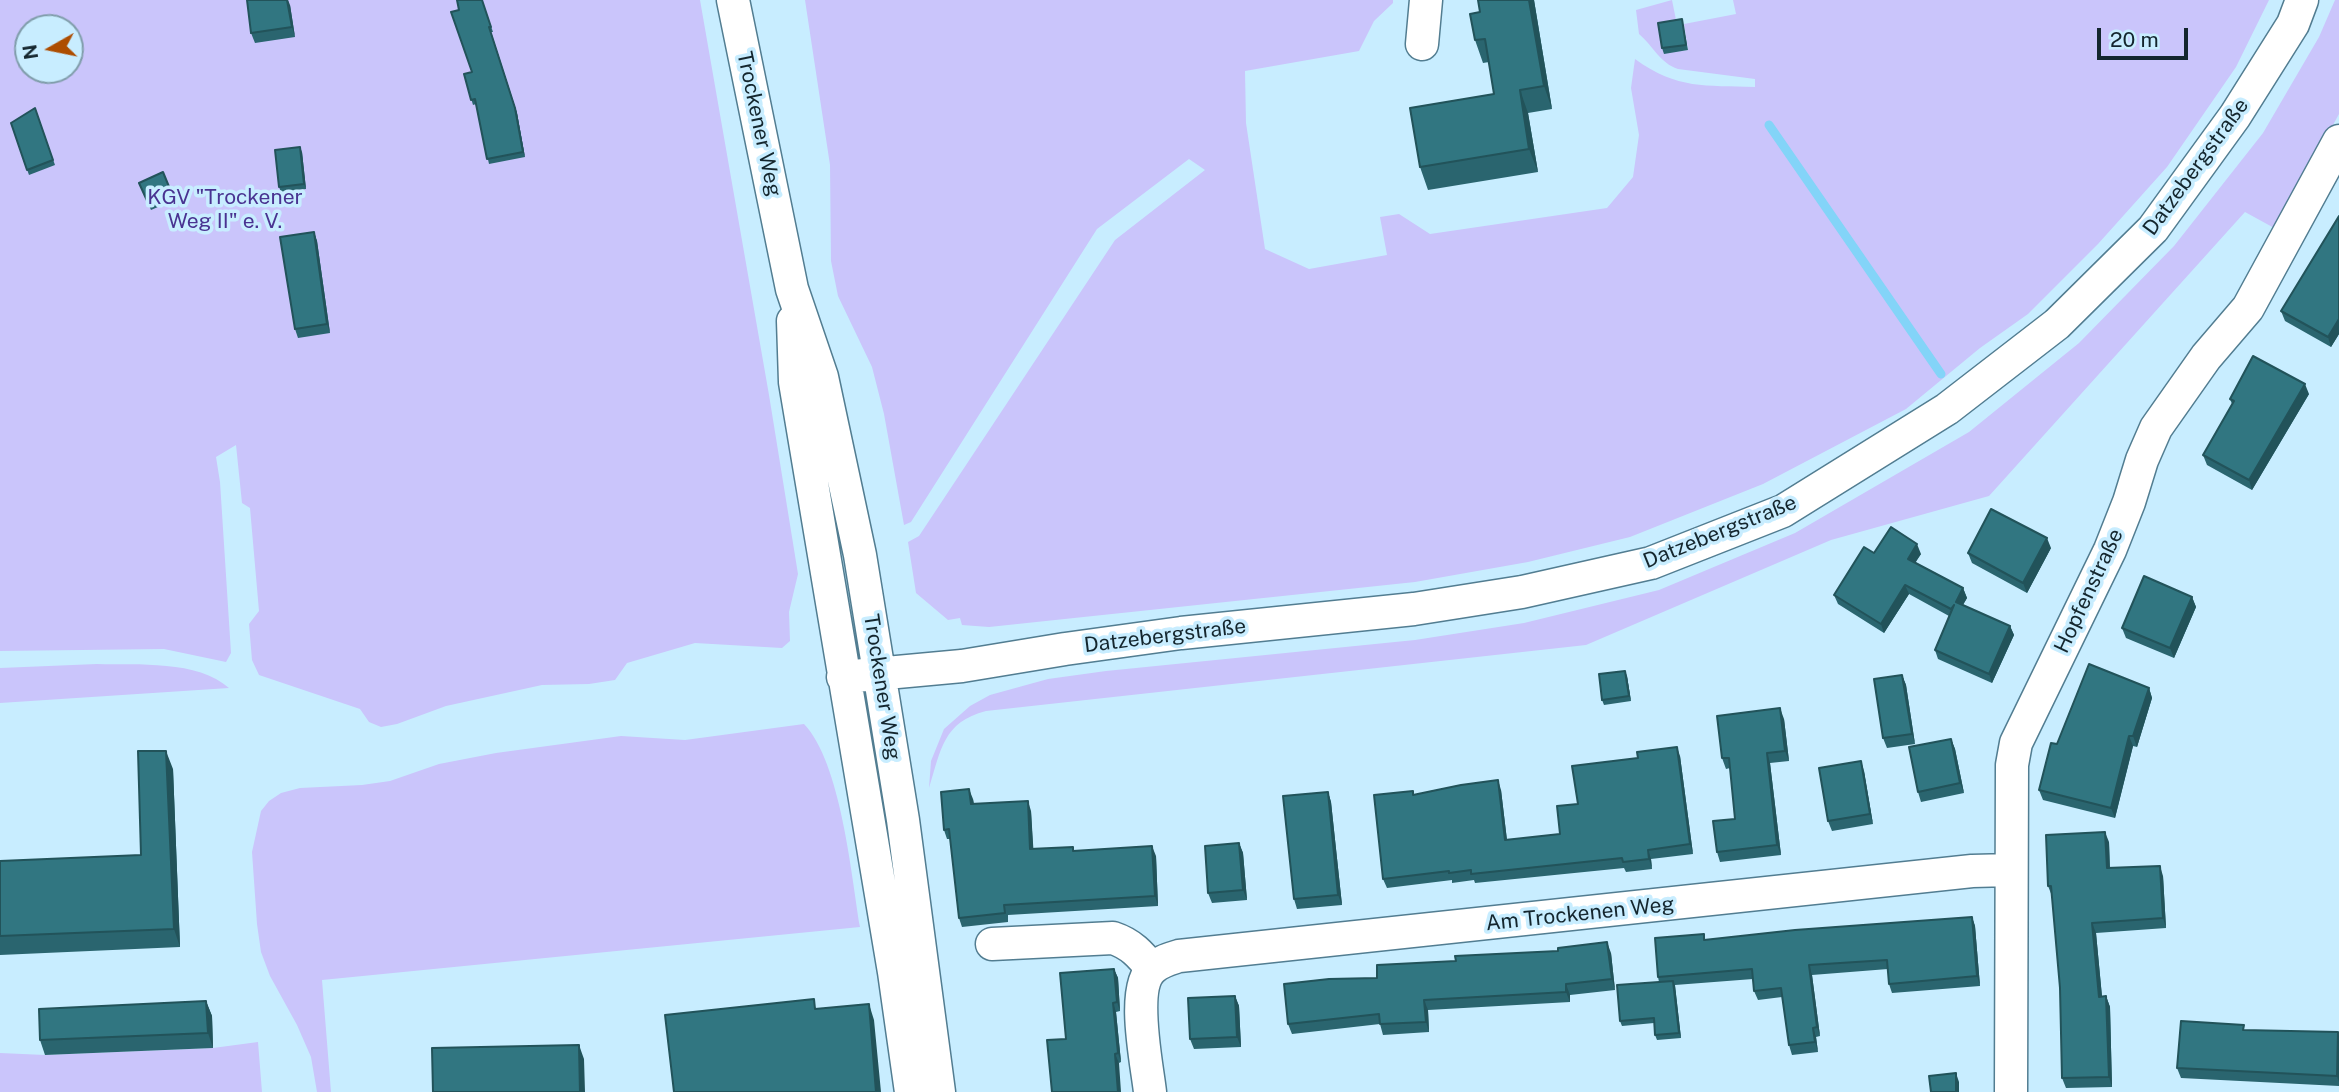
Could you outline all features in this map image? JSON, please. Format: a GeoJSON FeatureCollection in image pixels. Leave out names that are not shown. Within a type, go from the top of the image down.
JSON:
{"type":"FeatureCollection","features":[{"type":"Feature","properties":{"kind":"street","name":"Trockener Weg"},"geometry":{"type":"LineString","coordinates":[[733,0],[792,289],[822,377],[860,555],[903,820],[939,1092]]}},
{"type":"Feature","properties":{"kind":"street"},"geometry":{"type":"LineString","coordinates":[[1422,44],[1426,0]]}},
{"type":"Feature","properties":{"kind":"street","name":"Datzebergstraße"},"geometry":{"type":"LineString","coordinates":[[843,677],[962,666],[1181,633],[1414,608],[1522,592],[1651,563],[1783,511],[1947,409],[2057,324],[2153,229],[2235,116],[2293,24],[2302,0]]}},
{"type":"Feature","properties":{"kind":"street","name":"Hopfenstraße"},"geometry":{"type":"LineString","coordinates":[[2011,1092],[2012,765],[2016,743],[2110,550],[2156,428],[2206,357],[2248,308],[2339,141]]}},
{"type":"Feature","properties":{"kind":"street","name":"Trockener Weg"},"geometry":{"type":"LineString","coordinates":[[792,289],[795,382],[894,972],[911,1092]]}},
{"type":"Feature","properties":{"kind":"street","name":"Am Trockenen Weg"},"geometry":{"type":"LineString","coordinates":[[1152,969],[1164,961],[1192,955],[1972,871],[2011,870]]}},
{"type":"Feature","properties":{"kind":"street"},"geometry":{"type":"LineString","coordinates":[[992,944],[1113,938],[1138,951],[1152,969],[1144,981],[1141,1004],[1150,1092]]}},
{"type":"Feature","properties":{"kind":"green space","name":"KGV \"Trockener Weg II\" e. V."},"geometry":{"type":"Polygon","coordinates":[[[0,0],[700,0],[798,574],[789,612],[790,641],[782,648],[695,643],[627,663],[615,680],[589,684],[542,685],[446,706],[381,727],[369,722],[360,709],[259,675],[252,660],[249,624],[259,611],[250,508],[242,503],[236,445],[216,457],[231,653],[226,662],[164,649],[0,651],[0,0]]]}},
{"type":"Feature","properties":{"kind":"green space"},"geometry":{"type":"Polygon","coordinates":[[[805,0],[1393,0],[1374,21],[1359,51],[1245,71],[1246,123],[1265,249],[1309,269],[1387,255],[1380,217],[1399,214],[1430,234],[1607,208],[1633,177],[1639,135],[1631,88],[1635,59],[1650,69],[1679,81],[1755,87],[1755,79],[1672,66],[1639,34],[1636,10],[1672,0],[1677,25],[1664,53],[1688,50],[1684,24],[1736,14],[1733,0],[2269,0],[2236,67],[2167,167],[2098,244],[2028,314],[1980,348],[1906,409],[1763,484],[1630,537],[1528,562],[1415,582],[989,627],[962,625],[960,618],[948,620],[916,593],[908,542],[919,536],[1115,240],[1205,170],[1189,159],[1097,229],[911,522],[904,525],[884,414],[872,367],[838,296],[831,261],[830,165],[805,0]]]}},
{"type":"Feature","properties":{"kind":"green space"},"geometry":{"type":"Polygon","coordinates":[[[2335,0],[2339,0],[2339,114],[2276,229],[2245,212],[1989,496],[1831,540],[1586,645],[986,711],[961,722],[952,730],[941,750],[929,788],[931,761],[944,729],[970,706],[990,695],[1048,679],[1106,671],[1415,640],[1524,623],[1659,590],[1795,533],[1969,432],[2079,343],[2174,246],[2263,133],[2319,37],[2335,0]]]}},
{"type":"Feature","properties":{"kind":"green space"},"geometry":{"type":"Polygon","coordinates":[[[97,664],[184,668],[216,679],[229,688],[0,703],[0,668],[97,664]]]}},
{"type":"Feature","properties":{"kind":"green space"},"geometry":{"type":"Polygon","coordinates":[[[804,724],[817,742],[836,791],[860,927],[322,980],[331,1092],[317,1092],[311,1057],[270,976],[261,952],[252,852],[261,811],[269,801],[281,793],[300,788],[390,781],[439,764],[496,753],[621,736],[685,740],[804,724]]]}},
{"type":"Feature","properties":{"kind":"green space"},"geometry":{"type":"Polygon","coordinates":[[[258,1042],[262,1092],[0,1092],[0,1053],[45,1055],[213,1048],[258,1042]]]}},
{"type":"Feature","properties":{"kind":"building"},"geometry":{"type":"Polygon","coordinates":[[[247,0],[287,0],[292,27],[251,33],[247,0]]]}},
{"type":"Feature","properties":{"kind":"building"},"geometry":{"type":"Polygon","coordinates":[[[457,0],[482,0],[515,108],[523,152],[487,159],[475,99],[471,100],[464,74],[472,72],[451,12],[459,10],[457,0]]]}},
{"type":"Feature","properties":{"kind":"building"},"geometry":{"type":"Polygon","coordinates":[[[1478,0],[1529,0],[1544,86],[1520,90],[1529,149],[1420,167],[1410,108],[1494,94],[1485,39],[1475,40],[1470,14],[1480,12],[1478,0]]]}},
{"type":"Feature","properties":{"kind":"building"},"geometry":{"type":"Polygon","coordinates":[[[1682,19],[1686,45],[1662,48],[1658,23],[1682,19]]]}},
{"type":"Feature","properties":{"kind":"building"},"geometry":{"type":"Polygon","coordinates":[[[35,108],[53,160],[27,170],[11,123],[35,108]]]}},
{"type":"Feature","properties":{"kind":"building"},"geometry":{"type":"Polygon","coordinates":[[[300,147],[304,184],[279,187],[275,150],[300,147]]]}},
{"type":"Feature","properties":{"kind":"building"},"geometry":{"type":"Polygon","coordinates":[[[163,172],[172,194],[149,205],[139,183],[163,172]]]}},
{"type":"Feature","properties":{"kind":"building"},"geometry":{"type":"Polygon","coordinates":[[[2339,216],[2339,319],[2328,337],[2281,311],[2339,216]]]}},
{"type":"Feature","properties":{"kind":"building"},"geometry":{"type":"Polygon","coordinates":[[[314,232],[327,324],[295,329],[280,237],[314,232]]]}},
{"type":"Feature","properties":{"kind":"building"},"geometry":{"type":"Polygon","coordinates":[[[2253,356],[2305,384],[2249,480],[2203,455],[2234,401],[2230,399],[2253,356]]]}},
{"type":"Feature","properties":{"kind":"building"},"geometry":{"type":"Polygon","coordinates":[[[1991,509],[2047,538],[2023,583],[1968,553],[1991,509]]]}},
{"type":"Feature","properties":{"kind":"building"},"geometry":{"type":"Polygon","coordinates":[[[1891,527],[1917,544],[1908,559],[1963,588],[1956,602],[2010,626],[1989,674],[1935,650],[1954,605],[1951,609],[1905,585],[1881,624],[1834,595],[1864,547],[1874,553],[1891,527]]]}},
{"type":"Feature","properties":{"kind":"building"},"geometry":{"type":"Polygon","coordinates":[[[2144,576],[2192,597],[2170,648],[2122,628],[2144,576]]]}},
{"type":"Feature","properties":{"kind":"building"},"geometry":{"type":"Polygon","coordinates":[[[2089,664],[2149,688],[2133,736],[2129,736],[2111,808],[2039,790],[2051,743],[2057,744],[2089,664]]]}},
{"type":"Feature","properties":{"kind":"building"},"geometry":{"type":"Polygon","coordinates":[[[1625,671],[1629,696],[1602,700],[1599,674],[1625,671]]]}},
{"type":"Feature","properties":{"kind":"building"},"geometry":{"type":"Polygon","coordinates":[[[1902,675],[1912,734],[1883,738],[1874,679],[1902,675]]]}},
{"type":"Feature","properties":{"kind":"building"},"geometry":{"type":"Polygon","coordinates":[[[1780,708],[1785,751],[1767,753],[1777,845],[1717,852],[1713,821],[1735,819],[1729,758],[1722,758],[1717,716],[1780,708]]]}},
{"type":"Feature","properties":{"kind":"building"},"geometry":{"type":"Polygon","coordinates":[[[1951,739],[1960,783],[1918,792],[1909,747],[1951,739]]]}},
{"type":"Feature","properties":{"kind":"building"},"geometry":{"type":"Polygon","coordinates":[[[1677,747],[1690,844],[1648,850],[1649,859],[1623,862],[1622,858],[1471,874],[1471,870],[1449,871],[1383,879],[1374,795],[1413,791],[1413,795],[1498,780],[1505,840],[1560,834],[1557,806],[1578,804],[1572,766],[1638,758],[1637,752],[1677,747]]]}},
{"type":"Feature","properties":{"kind":"building"},"geometry":{"type":"Polygon","coordinates":[[[138,751],[166,751],[174,929],[0,936],[0,861],[141,855],[138,751]]]}},
{"type":"Feature","properties":{"kind":"building"},"geometry":{"type":"Polygon","coordinates":[[[1861,761],[1870,814],[1828,821],[1819,768],[1861,761]]]}},
{"type":"Feature","properties":{"kind":"building"},"geometry":{"type":"Polygon","coordinates":[[[969,789],[971,804],[1028,801],[1030,849],[1073,847],[1073,851],[1152,846],[1155,896],[1004,905],[1005,913],[959,918],[949,829],[944,830],[941,792],[969,789]]]}},
{"type":"Feature","properties":{"kind":"building"},"geometry":{"type":"Polygon","coordinates":[[[1328,792],[1338,895],[1294,899],[1283,796],[1328,792]]]}},
{"type":"Feature","properties":{"kind":"building"},"geometry":{"type":"Polygon","coordinates":[[[2105,832],[2107,868],[2160,866],[2163,918],[2092,923],[2099,997],[2106,996],[2109,1077],[2062,1078],[2060,988],[2051,886],[2048,886],[2046,835],[2105,832]]]}},
{"type":"Feature","properties":{"kind":"building"},"geometry":{"type":"Polygon","coordinates":[[[1239,843],[1243,890],[1208,893],[1205,846],[1239,843]]]}},
{"type":"Feature","properties":{"kind":"building"},"geometry":{"type":"Polygon","coordinates":[[[1972,917],[1977,976],[1889,984],[1887,960],[1809,965],[1817,1027],[1813,1028],[1815,1042],[1789,1045],[1781,988],[1754,991],[1752,969],[1658,977],[1655,938],[1704,934],[1704,940],[1795,930],[1972,917]]]}},
{"type":"Feature","properties":{"kind":"building"},"geometry":{"type":"Polygon","coordinates":[[[1607,942],[1612,979],[1566,984],[1566,992],[1424,1000],[1426,1022],[1380,1024],[1379,1014],[1288,1024],[1284,984],[1377,978],[1377,965],[1456,961],[1455,956],[1558,951],[1558,948],[1607,942]]]}},
{"type":"Feature","properties":{"kind":"building"},"geometry":{"type":"Polygon","coordinates":[[[1114,969],[1117,1002],[1113,1003],[1118,1053],[1115,1054],[1118,1092],[1052,1092],[1047,1040],[1066,1039],[1060,973],[1114,969]]]}},
{"type":"Feature","properties":{"kind":"building"},"geometry":{"type":"Polygon","coordinates":[[[1673,981],[1679,1033],[1655,1035],[1654,1018],[1620,1021],[1617,985],[1673,981]]]}},
{"type":"Feature","properties":{"kind":"building"},"geometry":{"type":"Polygon","coordinates":[[[1235,996],[1237,1037],[1190,1039],[1188,998],[1235,996]]]}},
{"type":"Feature","properties":{"kind":"building"},"geometry":{"type":"Polygon","coordinates":[[[814,999],[815,1009],[869,1004],[876,1092],[674,1092],[665,1015],[814,999]]]}},
{"type":"Feature","properties":{"kind":"building"},"geometry":{"type":"Polygon","coordinates":[[[206,1001],[208,1033],[40,1040],[39,1009],[206,1001]]]}},
{"type":"Feature","properties":{"kind":"building"},"geometry":{"type":"Polygon","coordinates":[[[2181,1021],[2244,1025],[2243,1030],[2338,1032],[2337,1076],[2177,1068],[2181,1021]]]}},
{"type":"Feature","properties":{"kind":"building"},"geometry":{"type":"Polygon","coordinates":[[[579,1045],[580,1092],[433,1092],[432,1048],[579,1045]]]}},
{"type":"Feature","properties":{"kind":"building"},"geometry":{"type":"Polygon","coordinates":[[[1956,1073],[1956,1092],[1931,1092],[1929,1076],[1956,1073]]]}},
{"type":"Feature","properties":{"kind":"waterway"},"geometry":{"type":"LineString","coordinates":[[1769,125],[1941,374]]}}]}
